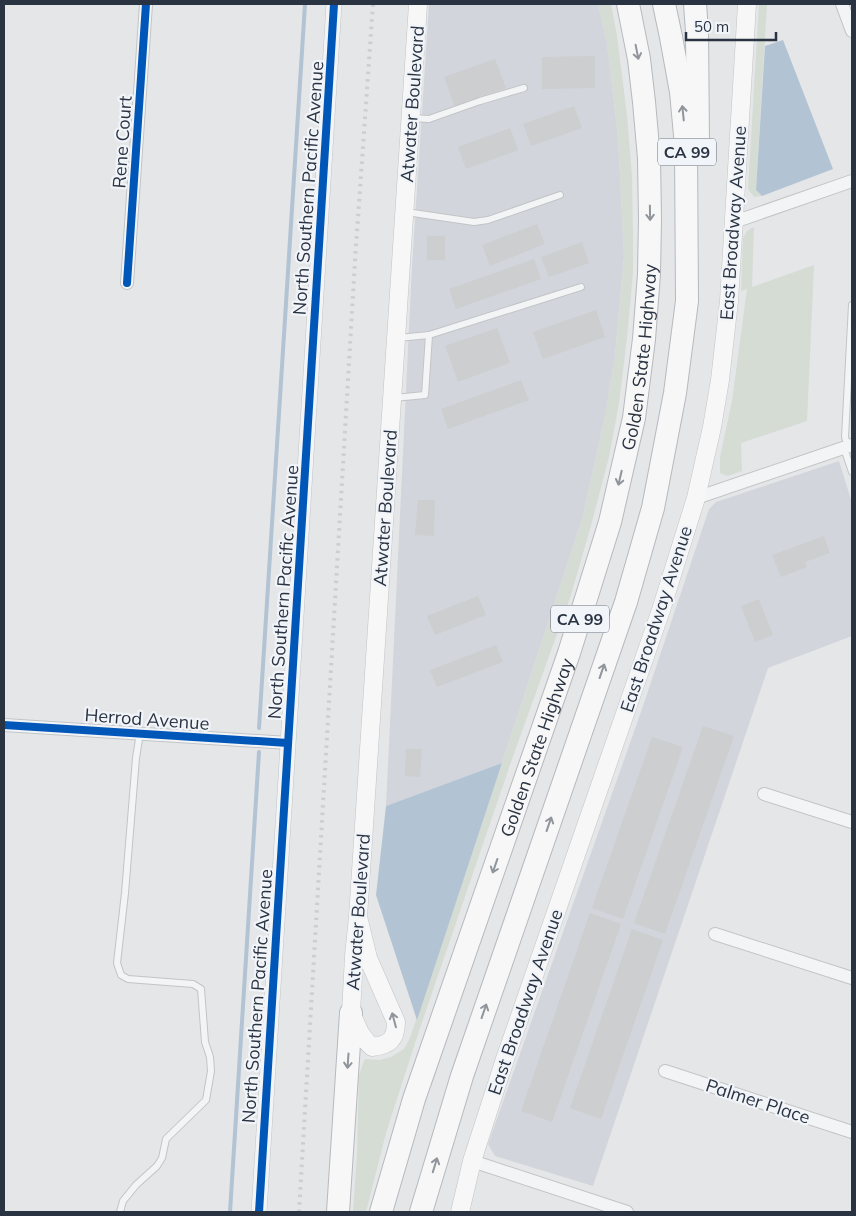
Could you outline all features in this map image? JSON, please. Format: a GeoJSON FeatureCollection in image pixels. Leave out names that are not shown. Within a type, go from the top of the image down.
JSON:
{"type":"FeatureCollection","features":[{"type":"Feature","properties":{"kind":"highway","name":"Golden State Highway"},"geometry":{"type":"LineString","coordinates":[[381,1212],[414,1099],[572,644],[610,522],[634,418],[644,339],[649,274],[650,201],[649,158],[644,102],[639,59],[628,4]]}},
{"type":"Feature","properties":{"kind":"highway","name":"CA 99"},"geometry":{"type":"LineString","coordinates":[[422,1212],[462,1076],[616,630],[653,508],[675,394],[687,301],[686,146],[681,92],[664,4]]}},
{"type":"Feature","properties":{"kind":"highway"},"geometry":{"type":"LineString","coordinates":[[687,301],[698,178],[699,120],[695,4]]}},
{"type":"Feature","properties":{"kind":"highway"},"geometry":{"type":"LineString","coordinates":[[338,1212],[351,1012]]}},
{"type":"Feature","properties":{"kind":"main road","name":"Atwater Boulevard"},"geometry":{"type":"LineString","coordinates":[[351,1012],[418,4]]}},
{"type":"Feature","properties":{"kind":"main road","name":"East Broadway Avenue"},"geometry":{"type":"LineString","coordinates":[[460,1212],[472,1162],[505,1059],[661,610],[696,498],[712,428],[720,380],[729,301],[747,4]]}},
{"type":"Feature","properties":{"kind":"main road"},"geometry":{"type":"LineString","coordinates":[[351,1012],[360,1033],[372,1047],[383,1046],[396,1033],[396,1022],[368,958],[358,917]]}},
{"type":"Feature","properties":{"kind":"street","name":"Rene Court"},"geometry":{"type":"LineString","coordinates":[[128,283],[146,4]]}},
{"type":"Feature","properties":{"kind":"street","name":"North Southern Pacific Avenue"},"geometry":{"type":"LineString","coordinates":[[259,1212],[334,4]]}},
{"type":"Feature","properties":{"kind":"street"},"geometry":{"type":"LineString","coordinates":[[842,4],[852,31]]}},
{"type":"Feature","properties":{"kind":"street"},"geometry":{"type":"LineString","coordinates":[[734,222],[852,181]]}},
{"type":"Feature","properties":{"kind":"street"},"geometry":{"type":"LineString","coordinates":[[696,498],[848,446]]}},
{"type":"Feature","properties":{"kind":"street","name":"Herrod Avenue"},"geometry":{"type":"LineString","coordinates":[[4,725],[288,743]]}},
{"type":"Feature","properties":{"kind":"street"},"geometry":{"type":"LineString","coordinates":[[764,794],[852,822]]}},
{"type":"Feature","properties":{"kind":"street"},"geometry":{"type":"LineString","coordinates":[[715,934],[852,978]]}},
{"type":"Feature","properties":{"kind":"street","name":"Palmer Place"},"geometry":{"type":"LineString","coordinates":[[665,1071],[852,1132]]}},
{"type":"Feature","properties":{"kind":"street"},"geometry":{"type":"LineString","coordinates":[[472,1162],[627,1212]]}},
{"type":"Feature","properties":{"kind":"lane"},"geometry":{"type":"LineString","coordinates":[[411,118],[429,119],[524,88]]}},
{"type":"Feature","properties":{"kind":"lane"},"geometry":{"type":"LineString","coordinates":[[405,212],[474,222],[488,220],[560,195]]}},
{"type":"Feature","properties":{"kind":"lane"},"geometry":{"type":"LineString","coordinates":[[396,338],[429,335],[581,287]]}},
{"type":"Feature","properties":{"kind":"lane"},"geometry":{"type":"LineString","coordinates":[[852,305],[845,437],[852,472]]}},
{"type":"Feature","properties":{"kind":"lane"},"geometry":{"type":"LineString","coordinates":[[393,399],[425,395],[429,335]]}},
{"type":"Feature","properties":{"kind":"lane"},"geometry":{"type":"LineString","coordinates":[[120,1212],[124,1201],[136,1185],[157,1166],[162,1158],[166,1139],[206,1100],[210,1071],[210,1057],[205,1042],[201,989],[193,984],[128,980],[121,976],[117,963],[140,733]]}},
{"type":"Feature","properties":{"kind":"shaded area"},"geometry":{"type":"Polygon","coordinates":[[[429,4],[598,4],[607,43],[618,137],[624,256],[615,356],[605,415],[583,516],[502,763],[386,806],[412,266],[429,4]]]}},
{"type":"Feature","properties":{"kind":"shaded area"},"geometry":{"type":"Polygon","coordinates":[[[598,4],[611,4],[627,115],[632,177],[633,272],[619,403],[609,457],[571,595],[511,762],[419,1031],[386,1133],[366,1212],[353,1212],[359,1076],[363,1063],[365,1059],[379,1060],[391,1057],[404,1049],[410,1038],[583,516],[605,415],[615,356],[624,256],[618,137],[607,43],[598,4]]]}},
{"type":"Feature","properties":{"kind":"shaded area"},"geometry":{"type":"Polygon","coordinates":[[[759,4],[767,4],[756,190],[762,196],[754,197],[748,189],[759,4]]]}},
{"type":"Feature","properties":{"kind":"shaded area"},"geometry":{"type":"Polygon","coordinates":[[[754,227],[752,287],[814,265],[807,421],[741,443],[742,471],[727,476],[720,473],[720,457],[732,401],[747,289],[741,291],[743,238],[747,231],[754,227]]]}},
{"type":"Feature","properties":{"kind":"shaded area"},"geometry":{"type":"Polygon","coordinates":[[[839,461],[852,503],[852,636],[768,668],[593,1186],[495,1156],[488,1144],[641,712],[709,509],[716,502],[839,461]]]}},
{"type":"Feature","properties":{"kind":"water"},"geometry":{"type":"Polygon","coordinates":[[[783,40],[833,169],[762,196],[756,190],[765,46],[783,40]]]}},
{"type":"Feature","properties":{"kind":"water"},"geometry":{"type":"Polygon","coordinates":[[[502,763],[417,1020],[376,895],[386,806],[502,763]]]}},
{"type":"Feature","properties":{"kind":"building"},"geometry":{"type":"Polygon","coordinates":[[[595,56],[595,88],[542,89],[542,57],[595,56]]]}},
{"type":"Feature","properties":{"kind":"building"},"geometry":{"type":"Polygon","coordinates":[[[495,59],[506,88],[455,107],[444,77],[495,59]]]}},
{"type":"Feature","properties":{"kind":"building"},"geometry":{"type":"Polygon","coordinates":[[[574,106],[582,128],[531,146],[523,124],[574,106]]]}},
{"type":"Feature","properties":{"kind":"building"},"geometry":{"type":"Polygon","coordinates":[[[510,128],[518,150],[466,169],[458,147],[510,128]]]}},
{"type":"Feature","properties":{"kind":"building"},"geometry":{"type":"Polygon","coordinates":[[[537,224],[545,244],[490,266],[482,245],[537,224]]]}},
{"type":"Feature","properties":{"kind":"building"},"geometry":{"type":"Polygon","coordinates":[[[427,236],[445,236],[445,260],[427,260],[427,236]]]}},
{"type":"Feature","properties":{"kind":"building"},"geometry":{"type":"Polygon","coordinates":[[[582,242],[589,263],[549,277],[541,257],[582,242]]]}},
{"type":"Feature","properties":{"kind":"building"},"geometry":{"type":"Polygon","coordinates":[[[534,259],[541,279],[456,309],[449,289],[534,259]]]}},
{"type":"Feature","properties":{"kind":"building"},"geometry":{"type":"Polygon","coordinates":[[[596,310],[605,337],[543,359],[533,332],[596,310]]]}},
{"type":"Feature","properties":{"kind":"building"},"geometry":{"type":"Polygon","coordinates":[[[497,328],[510,363],[458,382],[445,346],[497,328]]]}},
{"type":"Feature","properties":{"kind":"building"},"geometry":{"type":"Polygon","coordinates":[[[521,380],[529,400],[448,429],[441,409],[521,380]]]}},
{"type":"Feature","properties":{"kind":"building"},"geometry":{"type":"Polygon","coordinates":[[[418,500],[435,500],[434,536],[415,535],[418,500]]]}},
{"type":"Feature","properties":{"kind":"building"},"geometry":{"type":"Polygon","coordinates":[[[824,536],[830,553],[805,562],[807,567],[781,577],[772,555],[824,536]]]}},
{"type":"Feature","properties":{"kind":"building"},"geometry":{"type":"Polygon","coordinates":[[[478,596],[486,615],[435,635],[427,616],[478,596]]]}},
{"type":"Feature","properties":{"kind":"building"},"geometry":{"type":"Polygon","coordinates":[[[759,599],[773,635],[755,642],[741,606],[759,599]]]}},
{"type":"Feature","properties":{"kind":"building"},"geometry":{"type":"Polygon","coordinates":[[[496,645],[503,662],[437,687],[430,670],[496,645]]]}},
{"type":"Feature","properties":{"kind":"building"},"geometry":{"type":"Polygon","coordinates":[[[703,726],[734,736],[665,934],[634,923],[703,726]]]}},
{"type":"Feature","properties":{"kind":"building"},"geometry":{"type":"Polygon","coordinates":[[[652,737],[683,747],[623,919],[592,908],[652,737]]]}},
{"type":"Feature","properties":{"kind":"building"},"geometry":{"type":"Polygon","coordinates":[[[406,749],[422,749],[420,777],[405,776],[406,749]]]}},
{"type":"Feature","properties":{"kind":"building"},"geometry":{"type":"Polygon","coordinates":[[[590,913],[621,924],[552,1122],[521,1111],[590,913]]]}},
{"type":"Feature","properties":{"kind":"building"},"geometry":{"type":"Polygon","coordinates":[[[632,929],[663,940],[601,1119],[570,1108],[632,929]]]}},
{"type":"Feature","properties":{"kind":"waterway"},"geometry":{"type":"LineString","coordinates":[[259,728],[305,4]]}},
{"type":"Feature","properties":{"kind":"waterway"},"geometry":{"type":"LineString","coordinates":[[230,1212],[259,752]]}},
{"type":"Feature","properties":{"kind":"railway"},"geometry":{"type":"LineString","coordinates":[[299,1212],[355,261],[373,4]]}},
{"type":"Feature","properties":{"kind":"cycle path"},"geometry":{"type":"LineString","coordinates":[[127,283],[146,4]]}},
{"type":"Feature","properties":{"kind":"cycle path"},"geometry":{"type":"LineString","coordinates":[[259,1212],[334,4]]}},
{"type":"Feature","properties":{"kind":"cycle path"},"geometry":{"type":"LineString","coordinates":[[4,725],[288,743]]}}]}
